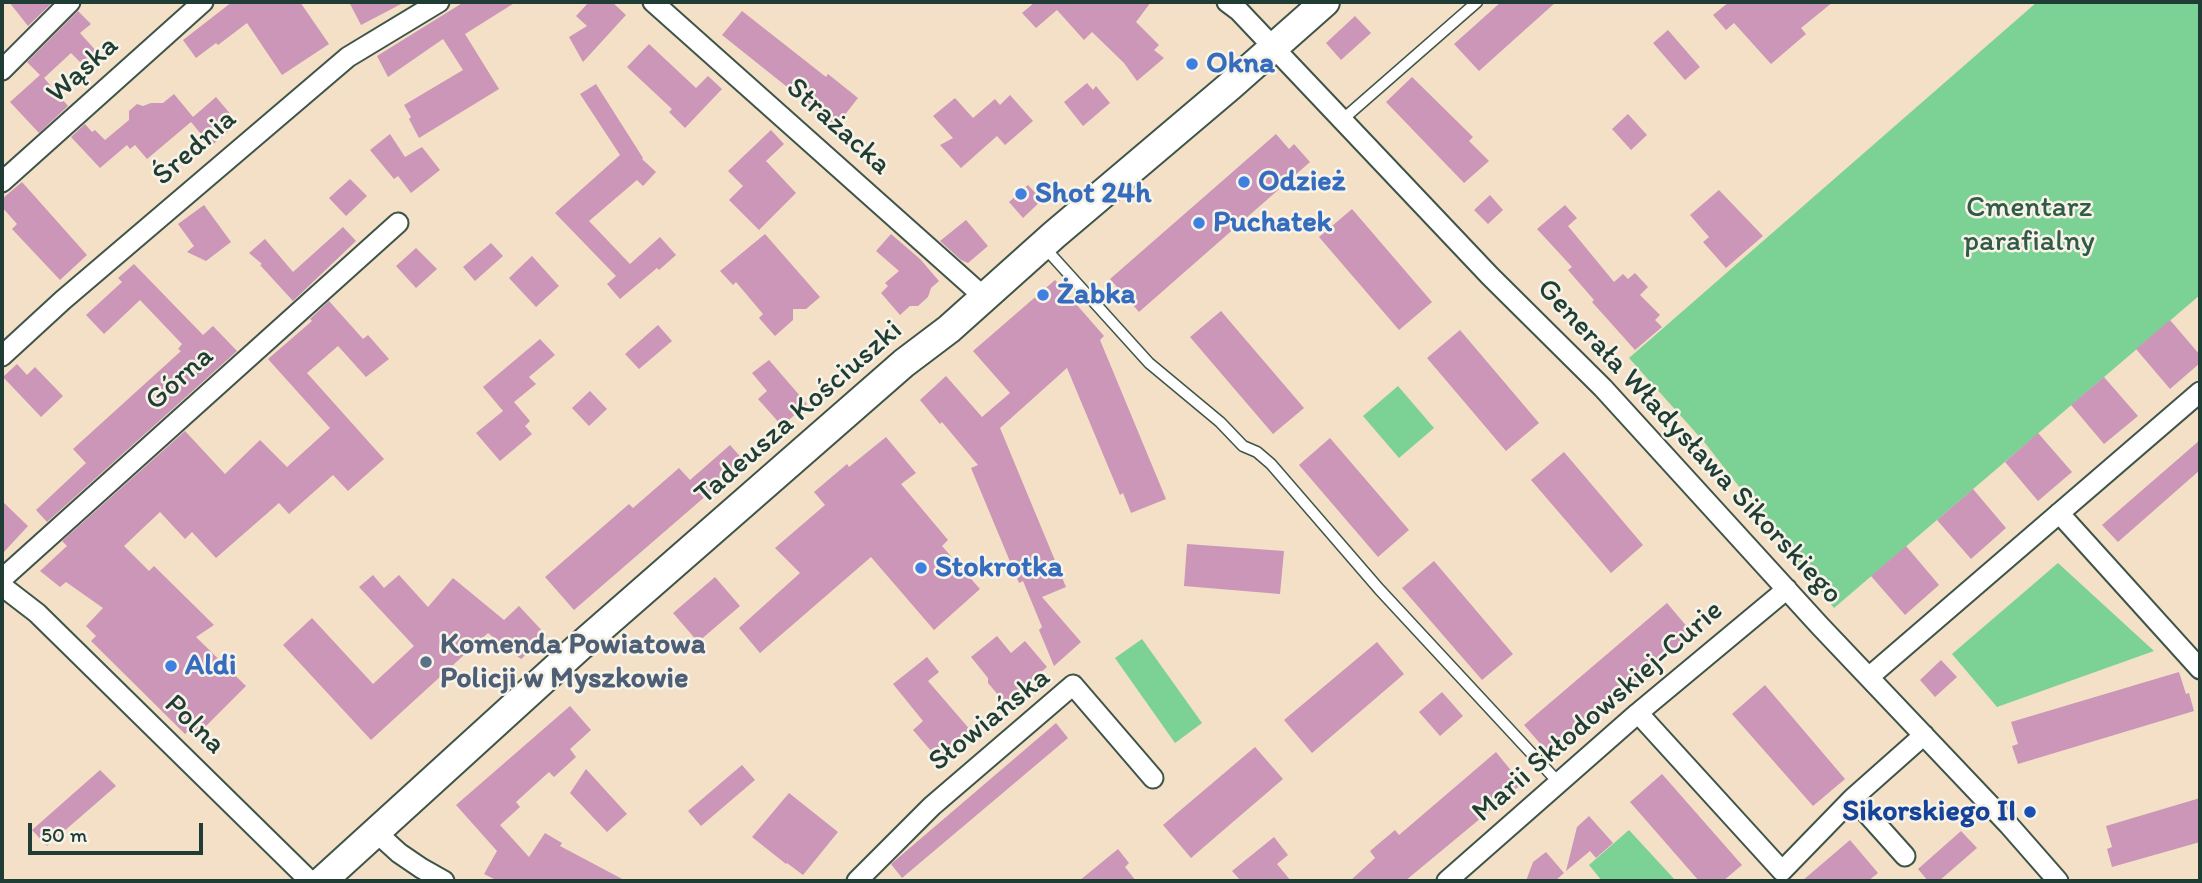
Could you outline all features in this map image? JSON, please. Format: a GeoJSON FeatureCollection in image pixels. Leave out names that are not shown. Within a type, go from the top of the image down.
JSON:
{"type":"FeatureCollection","features":[{"type":"Feature","properties":{"kind":"main road","name":"Tadeusza Kościuszki"},"geometry":{"type":"LineString","coordinates":[[323,881],[579,648],[777,474],[904,363],[949,329],[1325,2]]}},
{"type":"Feature","properties":{"kind":"street"},"geometry":{"type":"LineString","coordinates":[[2,70],[70,2]]}},
{"type":"Feature","properties":{"kind":"street","name":"Wąska"},"geometry":{"type":"LineString","coordinates":[[2,182],[203,2]]}},
{"type":"Feature","properties":{"kind":"street","name":"Średnia"},"geometry":{"type":"LineString","coordinates":[[2,356],[74,291],[348,57],[439,2]]}},
{"type":"Feature","properties":{"kind":"street","name":"Strażacka"},"geometry":{"type":"LineString","coordinates":[[653,2],[984,297]]}},
{"type":"Feature","properties":{"kind":"street","name":"Generała Władysława Sikorskiego"},"geometry":{"type":"LineString","coordinates":[[1227,2],[1239,11],[1490,276],[1603,388],[2058,881]]}},
{"type":"Feature","properties":{"kind":"street","name":"Górna"},"geometry":{"type":"LineString","coordinates":[[2,579],[398,223]]}},
{"type":"Feature","properties":{"kind":"street"},"geometry":{"type":"LineString","coordinates":[[1870,677],[2200,392]]}},
{"type":"Feature","properties":{"kind":"street"},"geometry":{"type":"LineString","coordinates":[[2059,513],[2200,669]]}},
{"type":"Feature","properties":{"kind":"street","name":"Polna"},"geometry":{"type":"LineString","coordinates":[[2,586],[37,613],[310,881]]}},
{"type":"Feature","properties":{"kind":"street","name":"Marii Skłodowskiej-Curie"},"geometry":{"type":"LineString","coordinates":[[1447,881],[1638,713],[1787,589]]}},
{"type":"Feature","properties":{"kind":"street","name":"Słowiańska"},"geometry":{"type":"LineString","coordinates":[[857,881],[932,806],[1073,685],[1153,778]]}},
{"type":"Feature","properties":{"kind":"street"},"geometry":{"type":"LineString","coordinates":[[1638,713],[1782,871],[1853,798],[1924,735]]}},
{"type":"Feature","properties":{"kind":"street"},"geometry":{"type":"LineString","coordinates":[[1853,798],[1905,856]]}},
{"type":"Feature","properties":{"kind":"street"},"geometry":{"type":"LineString","coordinates":[[377,833],[399,853],[444,881]]}},
{"type":"Feature","properties":{"kind":"lane"},"geometry":{"type":"LineString","coordinates":[[1342,120],[1477,2]]}},
{"type":"Feature","properties":{"kind":"lane"},"geometry":{"type":"LineString","coordinates":[[1042,246],[1149,363],[1220,422],[1243,446],[1257,452],[1271,464],[1379,589],[1559,784]]}},
{"type":"Feature","properties":{"kind":"green space","name":"Cmentarz parafialny"},"geometry":{"type":"Polygon","coordinates":[[[2037,2],[2200,2],[2200,295],[1834,608],[1705,443],[1629,358],[2037,2]]]}},
{"type":"Feature","properties":{"kind":"green space"},"geometry":{"type":"Polygon","coordinates":[[[1398,386],[1434,428],[1399,458],[1363,416],[1398,386]]]}},
{"type":"Feature","properties":{"kind":"green space"},"geometry":{"type":"Polygon","coordinates":[[[2058,563],[2154,651],[1997,707],[1952,654],[2058,563]]]}},
{"type":"Feature","properties":{"kind":"green space"},"geometry":{"type":"Polygon","coordinates":[[[1142,639],[1202,723],[1175,743],[1115,658],[1142,639]]]}},
{"type":"Feature","properties":{"kind":"green space"},"geometry":{"type":"Polygon","coordinates":[[[1629,830],[1676,881],[1602,881],[1589,865],[1629,830]]]}},
{"type":"Feature","properties":{"kind":"building"},"geometry":{"type":"Polygon","coordinates":[[[9,2],[53,2],[28,26],[9,2]]]}},
{"type":"Feature","properties":{"kind":"building"},"geometry":{"type":"Polygon","coordinates":[[[232,2],[300,2],[329,44],[282,75],[247,23],[196,58],[183,40],[232,2]]]}},
{"type":"Feature","properties":{"kind":"building"},"geometry":{"type":"Polygon","coordinates":[[[349,2],[405,2],[361,25],[349,2]]]}},
{"type":"Feature","properties":{"kind":"building"},"geometry":{"type":"Polygon","coordinates":[[[464,2],[516,2],[465,34],[499,89],[419,138],[404,105],[463,70],[443,39],[388,77],[377,56],[464,2]]]}},
{"type":"Feature","properties":{"kind":"building"},"geometry":{"type":"Polygon","coordinates":[[[589,2],[612,2],[626,15],[583,62],[569,37],[587,26],[576,16],[589,2]]]}},
{"type":"Feature","properties":{"kind":"building"},"geometry":{"type":"Polygon","coordinates":[[[1035,2],[1151,2],[1136,22],[1159,45],[1154,50],[1164,58],[1137,81],[1124,63],[1092,32],[1084,40],[1057,10],[1036,28],[1022,13],[1035,2]]]}},
{"type":"Feature","properties":{"kind":"building"},"geometry":{"type":"Polygon","coordinates":[[[1501,2],[1556,2],[1479,71],[1454,44],[1501,2]]]}},
{"type":"Feature","properties":{"kind":"building"},"geometry":{"type":"Polygon","coordinates":[[[1729,2],[1833,2],[1801,28],[1806,34],[1771,64],[1734,23],[1726,30],[1713,15],[1729,2]]]}},
{"type":"Feature","properties":{"kind":"building"},"geometry":{"type":"Polygon","coordinates":[[[78,11],[91,24],[80,33],[98,53],[84,66],[71,53],[44,78],[68,106],[39,133],[10,102],[40,75],[27,62],[78,11]]]}},
{"type":"Feature","properties":{"kind":"building"},"geometry":{"type":"Polygon","coordinates":[[[742,11],[826,77],[828,74],[858,98],[836,126],[722,35],[742,11]]]}},
{"type":"Feature","properties":{"kind":"building"},"geometry":{"type":"Polygon","coordinates":[[[1355,16],[1371,33],[1341,60],[1326,43],[1355,16]]]}},
{"type":"Feature","properties":{"kind":"building"},"geometry":{"type":"Polygon","coordinates":[[[1668,30],[1700,67],[1685,80],[1653,43],[1668,30]]]}},
{"type":"Feature","properties":{"kind":"building"},"geometry":{"type":"Polygon","coordinates":[[[649,44],[696,88],[708,76],[722,89],[685,128],[669,112],[672,109],[627,67],[649,44]]]}},
{"type":"Feature","properties":{"kind":"building"},"geometry":{"type":"Polygon","coordinates":[[[1412,77],[1473,137],[1469,141],[1489,161],[1464,183],[1386,102],[1412,77]]]}},
{"type":"Feature","properties":{"kind":"building"},"geometry":{"type":"Polygon","coordinates":[[[1087,83],[1093,90],[1096,86],[1110,103],[1083,126],[1064,102],[1087,83]]]}},
{"type":"Feature","properties":{"kind":"building"},"geometry":{"type":"Polygon","coordinates":[[[596,84],[642,159],[656,172],[643,186],[637,180],[589,221],[630,264],[660,237],[676,255],[620,299],[607,284],[616,276],[555,213],[620,155],[580,94],[596,84]]]}},
{"type":"Feature","properties":{"kind":"building"},"geometry":{"type":"Polygon","coordinates":[[[174,94],[193,117],[216,97],[238,123],[211,146],[191,122],[147,159],[135,145],[130,149],[127,145],[100,168],[71,137],[85,124],[105,140],[129,120],[129,111],[137,104],[143,106],[163,103],[174,94]]]}},
{"type":"Feature","properties":{"kind":"building"},"geometry":{"type":"Polygon","coordinates":[[[1010,95],[1033,121],[1005,145],[997,136],[961,168],[940,145],[953,138],[933,116],[955,98],[973,118],[995,99],[1000,105],[1010,95]]]}},
{"type":"Feature","properties":{"kind":"building"},"geometry":{"type":"Polygon","coordinates":[[[1628,114],[1647,135],[1631,150],[1612,129],[1628,114]]]}},
{"type":"Feature","properties":{"kind":"building"},"geometry":{"type":"Polygon","coordinates":[[[771,130],[784,144],[766,161],[796,193],[759,230],[729,200],[743,186],[728,171],[771,130]]]}},
{"type":"Feature","properties":{"kind":"building"},"geometry":{"type":"Polygon","coordinates":[[[390,134],[405,157],[422,147],[440,170],[411,193],[398,176],[394,179],[370,150],[390,134]]]}},
{"type":"Feature","properties":{"kind":"building"},"geometry":{"type":"Polygon","coordinates":[[[1276,134],[1289,149],[1294,144],[1310,162],[1139,312],[1110,279],[1276,134]]]}},
{"type":"Feature","properties":{"kind":"building"},"geometry":{"type":"Polygon","coordinates":[[[350,179],[367,196],[346,216],[329,198],[350,179]]]}},
{"type":"Feature","properties":{"kind":"building"},"geometry":{"type":"Polygon","coordinates":[[[22,182],[87,255],[60,280],[12,229],[17,224],[2,207],[2,199],[22,182]]]}},
{"type":"Feature","properties":{"kind":"building"},"geometry":{"type":"Polygon","coordinates":[[[1028,185],[1042,200],[1023,218],[1009,202],[1028,185]]]}},
{"type":"Feature","properties":{"kind":"building"},"geometry":{"type":"Polygon","coordinates":[[[1719,190],[1763,236],[1726,268],[1703,242],[1709,237],[1690,215],[1719,190]]]}},
{"type":"Feature","properties":{"kind":"building"},"geometry":{"type":"Polygon","coordinates":[[[1490,195],[1503,210],[1488,224],[1474,210],[1490,195]]]}},
{"type":"Feature","properties":{"kind":"building"},"geometry":{"type":"Polygon","coordinates":[[[204,205],[231,242],[206,261],[187,252],[194,246],[178,224],[204,205]]]}},
{"type":"Feature","properties":{"kind":"building"},"geometry":{"type":"Polygon","coordinates":[[[1565,205],[1577,218],[1568,226],[1614,282],[1623,274],[1628,279],[1635,273],[1648,287],[1640,295],[1660,315],[1655,320],[1662,327],[1635,350],[1592,302],[1594,300],[1568,270],[1572,267],[1537,229],[1565,205]]]}},
{"type":"Feature","properties":{"kind":"building"},"geometry":{"type":"Polygon","coordinates":[[[1352,209],[1432,302],[1399,330],[1319,237],[1352,209]]]}},
{"type":"Feature","properties":{"kind":"building"},"geometry":{"type":"Polygon","coordinates":[[[966,220],[988,246],[968,263],[940,241],[966,220]]]}},
{"type":"Feature","properties":{"kind":"building"},"geometry":{"type":"Polygon","coordinates":[[[343,227],[356,241],[293,301],[260,265],[262,264],[249,253],[265,239],[293,272],[343,227]]]}},
{"type":"Feature","properties":{"kind":"building"},"geometry":{"type":"Polygon","coordinates":[[[765,234],[820,297],[806,309],[793,309],[793,320],[775,336],[759,318],[763,314],[736,282],[733,285],[720,271],[765,234]]]}},
{"type":"Feature","properties":{"kind":"building"},"geometry":{"type":"Polygon","coordinates":[[[891,234],[920,259],[939,281],[918,306],[910,306],[900,315],[881,293],[888,286],[885,283],[899,271],[876,251],[891,234]]]}},
{"type":"Feature","properties":{"kind":"building"},"geometry":{"type":"Polygon","coordinates":[[[491,243],[503,256],[475,281],[463,267],[491,243]]]}},
{"type":"Feature","properties":{"kind":"building"},"geometry":{"type":"Polygon","coordinates":[[[416,248],[437,269],[416,288],[396,266],[416,248]]]}},
{"type":"Feature","properties":{"kind":"building"},"geometry":{"type":"Polygon","coordinates":[[[532,256],[559,286],[536,307],[509,278],[532,256]]]}},
{"type":"Feature","properties":{"kind":"building"},"geometry":{"type":"Polygon","coordinates":[[[134,264],[203,335],[213,326],[237,351],[47,522],[36,510],[86,463],[73,449],[181,351],[178,349],[182,344],[140,300],[104,334],[86,315],[122,282],[118,278],[134,264]]]}},
{"type":"Feature","properties":{"kind":"building"},"geometry":{"type":"Polygon","coordinates":[[[1055,280],[1104,336],[1100,340],[1166,499],[1131,513],[1123,493],[1120,495],[1067,368],[1000,428],[1066,587],[1042,597],[1081,642],[1054,666],[1023,581],[1019,583],[971,468],[978,465],[920,400],[946,376],[982,417],[1010,393],[973,351],[1055,280]]]}},
{"type":"Feature","properties":{"kind":"building"},"geometry":{"type":"Polygon","coordinates":[[[329,301],[363,339],[368,335],[389,359],[366,377],[338,346],[307,373],[384,459],[348,491],[333,475],[289,514],[279,503],[216,558],[192,532],[185,539],[160,512],[124,546],[149,571],[154,566],[214,625],[196,637],[246,686],[195,737],[188,731],[185,734],[91,641],[96,636],[86,626],[103,608],[66,582],[60,587],[40,571],[67,546],[62,541],[185,431],[225,474],[260,440],[287,467],[330,428],[268,359],[312,321],[310,319],[329,301]]]}},
{"type":"Feature","properties":{"kind":"building"},"geometry":{"type":"Polygon","coordinates":[[[1221,311],[1304,408],[1273,434],[1190,337],[1221,311]]]}},
{"type":"Feature","properties":{"kind":"building"},"geometry":{"type":"Polygon","coordinates":[[[2170,320],[2200,355],[2200,363],[2170,389],[2136,349],[2170,320]]]}},
{"type":"Feature","properties":{"kind":"building"},"geometry":{"type":"Polygon","coordinates":[[[658,325],[672,341],[639,369],[625,354],[658,325]]]}},
{"type":"Feature","properties":{"kind":"building"},"geometry":{"type":"Polygon","coordinates":[[[1460,330],[1539,423],[1506,451],[1427,358],[1460,330]]]}},
{"type":"Feature","properties":{"kind":"building"},"geometry":{"type":"Polygon","coordinates":[[[540,339],[555,355],[529,377],[536,384],[514,402],[530,421],[525,426],[532,434],[500,461],[476,433],[503,411],[483,387],[540,339]]]}},
{"type":"Feature","properties":{"kind":"building"},"geometry":{"type":"Polygon","coordinates":[[[769,360],[807,404],[782,426],[758,399],[767,391],[752,373],[769,360]]]}},
{"type":"Feature","properties":{"kind":"building"},"geometry":{"type":"Polygon","coordinates":[[[17,364],[27,375],[35,367],[63,396],[41,417],[3,377],[17,364]]]}},
{"type":"Feature","properties":{"kind":"building"},"geometry":{"type":"Polygon","coordinates":[[[2104,377],[2138,416],[2104,444],[2071,405],[2104,377]]]}},
{"type":"Feature","properties":{"kind":"building"},"geometry":{"type":"Polygon","coordinates":[[[590,391],[607,409],[589,426],[572,408],[590,391]]]}},
{"type":"Feature","properties":{"kind":"building"},"geometry":{"type":"Polygon","coordinates":[[[2038,433],[2072,472],[2038,501],[2005,462],[2038,433]]]}},
{"type":"Feature","properties":{"kind":"building"},"geometry":{"type":"Polygon","coordinates":[[[886,437],[916,473],[901,484],[948,540],[942,546],[980,589],[934,630],[871,557],[760,653],[739,628],[800,573],[775,548],[825,505],[814,492],[847,464],[849,467],[886,437]]]}},
{"type":"Feature","properties":{"kind":"building"},"geometry":{"type":"Polygon","coordinates":[[[1330,438],[1409,530],[1378,557],[1299,465],[1330,438]]]}},
{"type":"Feature","properties":{"kind":"building"},"geometry":{"type":"Polygon","coordinates":[[[2200,440],[2200,470],[2118,542],[2102,525],[2200,440]]]}},
{"type":"Feature","properties":{"kind":"building"},"geometry":{"type":"Polygon","coordinates":[[[730,445],[745,462],[574,610],[545,577],[629,504],[633,508],[679,468],[690,480],[730,445]]]}},
{"type":"Feature","properties":{"kind":"building"},"geometry":{"type":"Polygon","coordinates":[[[1564,452],[1643,545],[1611,573],[1531,480],[1564,452]]]}},
{"type":"Feature","properties":{"kind":"building"},"geometry":{"type":"Polygon","coordinates":[[[1973,489],[2006,528],[1971,559],[1937,520],[1973,489]]]}},
{"type":"Feature","properties":{"kind":"building"},"geometry":{"type":"Polygon","coordinates":[[[2,501],[28,526],[2,554],[2,501]]]}},
{"type":"Feature","properties":{"kind":"building"},"geometry":{"type":"Polygon","coordinates":[[[1187,544],[1284,551],[1280,594],[1184,586],[1187,544]]]}},
{"type":"Feature","properties":{"kind":"building"},"geometry":{"type":"Polygon","coordinates":[[[1906,546],[1939,585],[1905,615],[1871,576],[1906,546]]]}},
{"type":"Feature","properties":{"kind":"building"},"geometry":{"type":"Polygon","coordinates":[[[1434,561],[1513,654],[1482,680],[1402,588],[1434,561]]]}},
{"type":"Feature","properties":{"kind":"building","name":"Komenda Powiatowa Policji w Myszkowie"},"geometry":{"type":"Polygon","coordinates":[[[373,575],[384,588],[399,575],[428,607],[453,578],[504,620],[519,606],[547,636],[521,659],[488,633],[371,740],[283,645],[312,618],[373,684],[414,646],[359,587],[373,575]]]}},
{"type":"Feature","properties":{"kind":"building"},"geometry":{"type":"Polygon","coordinates":[[[715,577],[740,606],[698,642],[673,613],[715,577]]]}},
{"type":"Feature","properties":{"kind":"building"},"geometry":{"type":"Polygon","coordinates":[[[1667,603],[1694,635],[1551,756],[1524,725],[1667,603]]]}},
{"type":"Feature","properties":{"kind":"building"},"geometry":{"type":"Polygon","coordinates":[[[997,636],[1011,653],[1025,641],[1047,667],[1005,703],[971,657],[997,636]]]}},
{"type":"Feature","properties":{"kind":"building"},"geometry":{"type":"Polygon","coordinates":[[[1377,642],[1404,674],[1312,753],[1284,720],[1377,642]]]}},
{"type":"Feature","properties":{"kind":"building"},"geometry":{"type":"Polygon","coordinates":[[[927,657],[939,672],[928,681],[972,732],[939,760],[913,730],[923,721],[893,684],[927,657]]]}},
{"type":"Feature","properties":{"kind":"building"},"geometry":{"type":"Polygon","coordinates":[[[1941,660],[1957,677],[1935,697],[1920,680],[1941,660]]]}},
{"type":"Feature","properties":{"kind":"building"},"geometry":{"type":"Polygon","coordinates":[[[2179,672],[2194,711],[2018,764],[2012,746],[2018,744],[2011,722],[2179,672]]]}},
{"type":"Feature","properties":{"kind":"building"},"geometry":{"type":"Polygon","coordinates":[[[1765,685],[1845,779],[1813,806],[1732,714],[1765,685]]]}},
{"type":"Feature","properties":{"kind":"building"},"geometry":{"type":"Polygon","coordinates":[[[1442,692],[1463,716],[1440,736],[1419,712],[1442,692]]]}},
{"type":"Feature","properties":{"kind":"building"},"geometry":{"type":"Polygon","coordinates":[[[570,706],[591,730],[570,749],[576,757],[554,777],[549,772],[516,802],[520,807],[500,825],[529,857],[545,833],[562,843],[560,846],[626,881],[498,881],[484,874],[497,851],[456,805],[570,706]]]}},
{"type":"Feature","properties":{"kind":"building"},"geometry":{"type":"Polygon","coordinates":[[[1056,723],[1068,738],[902,878],[891,864],[1056,723]]]}},
{"type":"Feature","properties":{"kind":"building"},"geometry":{"type":"Polygon","coordinates":[[[1255,747],[1283,779],[1191,858],[1163,825],[1255,747]]]}},
{"type":"Feature","properties":{"kind":"building"},"geometry":{"type":"Polygon","coordinates":[[[1496,752],[1522,784],[1405,881],[1350,881],[1375,858],[1370,851],[1395,830],[1399,835],[1496,752]]]}},
{"type":"Feature","properties":{"kind":"building"},"geometry":{"type":"Polygon","coordinates":[[[742,765],[755,780],[701,826],[688,811],[742,765]]]}},
{"type":"Feature","properties":{"kind":"building"},"geometry":{"type":"Polygon","coordinates":[[[586,769],[627,814],[607,832],[570,793],[586,769]]]}},
{"type":"Feature","properties":{"kind":"building"},"geometry":{"type":"Polygon","coordinates":[[[100,770],[116,786],[47,846],[32,830],[100,770]]]}},
{"type":"Feature","properties":{"kind":"building"},"geometry":{"type":"Polygon","coordinates":[[[1662,774],[1742,865],[1723,881],[1699,881],[1630,802],[1662,774]]]}},
{"type":"Feature","properties":{"kind":"building"},"geometry":{"type":"Polygon","coordinates":[[[789,793],[838,832],[803,875],[752,837],[789,793]]]}},
{"type":"Feature","properties":{"kind":"building"},"geometry":{"type":"Polygon","coordinates":[[[2200,798],[2200,842],[2112,867],[2107,849],[2112,847],[2106,826],[2200,798]]]}},
{"type":"Feature","properties":{"kind":"building"},"geometry":{"type":"Polygon","coordinates":[[[1589,816],[1613,843],[1596,858],[1590,851],[1566,871],[1577,827],[1589,816]]]}},
{"type":"Feature","properties":{"kind":"building"},"geometry":{"type":"Polygon","coordinates":[[[1961,831],[1977,848],[1939,881],[1928,881],[1918,869],[1961,831]]]}},
{"type":"Feature","properties":{"kind":"building"},"geometry":{"type":"Polygon","coordinates":[[[1274,837],[1288,855],[1277,864],[1291,881],[1241,881],[1232,871],[1274,837]]]}},
{"type":"Feature","properties":{"kind":"building"},"geometry":{"type":"Polygon","coordinates":[[[1850,840],[1878,873],[1868,881],[1802,881],[1850,840]]]}},
{"type":"Feature","properties":{"kind":"building"},"geometry":{"type":"Polygon","coordinates":[[[1118,849],[1129,863],[1125,867],[1136,881],[1079,881],[1118,849]]]}},
{"type":"Feature","properties":{"kind":"building"},"geometry":{"type":"Polygon","coordinates":[[[1546,852],[1564,873],[1555,881],[1526,881],[1533,862],[1546,852]]]}},
{"type":"Feature","properties":{"kind":"place","name":"Okna"},"geometry":{"type":"Point","coordinates":[1192,64]}},
{"type":"Feature","properties":{"kind":"place","name":"Odzież"},"geometry":{"type":"Point","coordinates":[1244,182]}},
{"type":"Feature","properties":{"kind":"place","name":"Shot 24h"},"geometry":{"type":"Point","coordinates":[1021,194]}},
{"type":"Feature","properties":{"kind":"place","name":"Puchatek"},"geometry":{"type":"Point","coordinates":[1199,223]}},
{"type":"Feature","properties":{"kind":"place","name":"Żabka"},"geometry":{"type":"Point","coordinates":[1043,295]}},
{"type":"Feature","properties":{"kind":"place","name":"Stokrotka"},"geometry":{"type":"Point","coordinates":[921,568]}},
{"type":"Feature","properties":{"kind":"place","name":"Komenda Powiatowa Policji w Myszkowie"},"geometry":{"type":"Point","coordinates":[426,662]}},
{"type":"Feature","properties":{"kind":"place","name":"Aldi"},"geometry":{"type":"Point","coordinates":[171,666]}},
{"type":"Feature","properties":{"kind":"place","name":"Sikorskiego II"},"geometry":{"type":"Point","coordinates":[2030,812]}}]}
